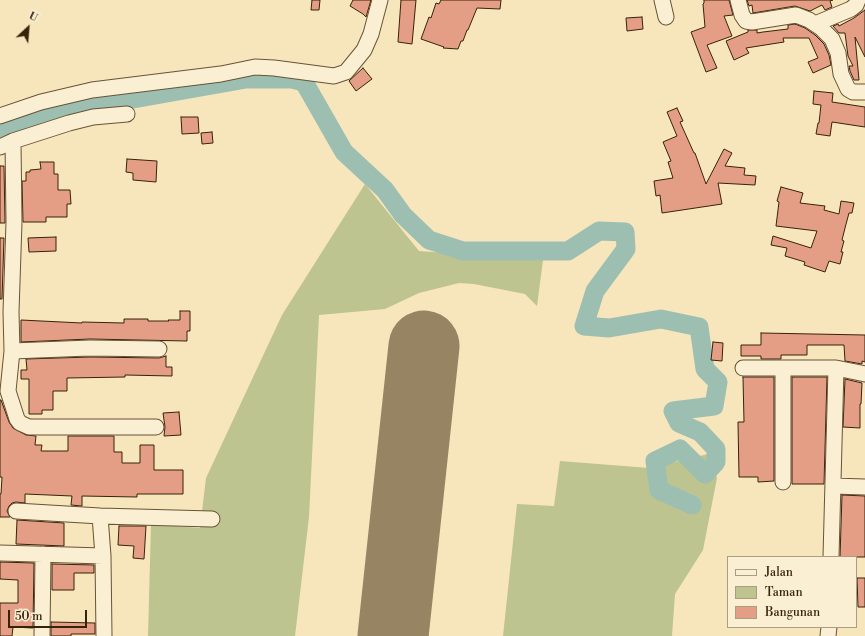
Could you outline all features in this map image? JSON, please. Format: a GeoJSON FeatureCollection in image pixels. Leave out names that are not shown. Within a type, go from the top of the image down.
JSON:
{"type":"FeatureCollection","features":[{"type":"Feature","properties":{"kind":"street"},"geometry":{"type":"LineString","coordinates":[[0,116],[41,102],[92,90],[220,74],[255,67],[334,76],[346,72],[364,50],[371,34],[380,0]]}},
{"type":"Feature","properties":{"kind":"street"},"geometry":{"type":"LineString","coordinates":[[662,0],[666,17]]}},
{"type":"Feature","properties":{"kind":"street"},"geometry":{"type":"LineString","coordinates":[[738,0],[742,15],[746,21],[752,22],[796,15],[821,28],[832,39],[838,53],[841,74],[848,90],[853,92],[865,92]]}},
{"type":"Feature","properties":{"kind":"street"},"geometry":{"type":"LineString","coordinates":[[815,24],[851,9],[856,5],[858,0]]}},
{"type":"Feature","properties":{"kind":"street"},"geometry":{"type":"LineString","coordinates":[[127,114],[93,117],[75,121],[6,144],[7,222],[12,351],[4,391],[17,419],[20,423],[29,427],[156,427]]}},
{"type":"Feature","properties":{"kind":"street"},"geometry":{"type":"LineString","coordinates":[[12,351],[90,348],[159,349]]}},
{"type":"Feature","properties":{"kind":"street"},"geometry":{"type":"LineString","coordinates":[[743,368],[836,368],[865,374]]}},
{"type":"Feature","properties":{"kind":"street"},"geometry":{"type":"LineString","coordinates":[[783,368],[783,482]]}},
{"type":"Feature","properties":{"kind":"street"},"geometry":{"type":"LineString","coordinates":[[831,556],[836,368]]}},
{"type":"Feature","properties":{"kind":"street"},"geometry":{"type":"LineString","coordinates":[[832,486],[865,487]]}},
{"type":"Feature","properties":{"kind":"street"},"geometry":{"type":"LineString","coordinates":[[16,511],[100,516],[212,518]]}},
{"type":"Feature","properties":{"kind":"street"},"geometry":{"type":"LineString","coordinates":[[100,516],[103,556],[104,636]]}},
{"type":"Feature","properties":{"kind":"street"},"geometry":{"type":"LineString","coordinates":[[0,553],[103,556]]}},
{"type":"Feature","properties":{"kind":"street"},"geometry":{"type":"LineString","coordinates":[[42,636],[43,554]]}},
{"type":"Feature","properties":{"kind":"green space"},"geometry":{"type":"Polygon","coordinates":[[[365,184],[419,251],[543,260],[537,306],[525,294],[474,284],[459,283],[419,293],[385,309],[319,315],[309,517],[295,636],[148,636],[151,524],[200,528],[206,478],[282,315],[365,184]]]}},
{"type":"Feature","properties":{"kind":"green space"},"geometry":{"type":"Polygon","coordinates":[[[708,454],[717,478],[703,550],[675,594],[672,636],[503,636],[517,504],[554,506],[560,461],[649,468],[708,454]]]}},
{"type":"Feature","properties":{"kind":"building"},"geometry":{"type":"Polygon","coordinates":[[[312,0],[320,0],[319,10],[311,10],[312,0]]]}},
{"type":"Feature","properties":{"kind":"building"},"geometry":{"type":"Polygon","coordinates":[[[353,0],[371,0],[366,17],[350,6],[353,0]]]}},
{"type":"Feature","properties":{"kind":"building"},"geometry":{"type":"Polygon","coordinates":[[[401,0],[416,0],[412,44],[398,42],[401,0]]]}},
{"type":"Feature","properties":{"kind":"building"},"geometry":{"type":"Polygon","coordinates":[[[441,0],[501,0],[500,9],[477,8],[458,49],[443,48],[444,47],[421,39],[436,3],[439,4],[441,0]]]}},
{"type":"Feature","properties":{"kind":"building"},"geometry":{"type":"Polygon","coordinates":[[[704,0],[729,0],[733,15],[724,16],[732,36],[707,45],[717,68],[706,72],[691,32],[705,27],[704,0]]]}},
{"type":"Feature","properties":{"kind":"building"},"geometry":{"type":"Polygon","coordinates":[[[747,0],[833,0],[830,1],[832,7],[825,10],[822,5],[810,11],[795,6],[753,13],[752,5],[749,6],[747,0]]]}},
{"type":"Feature","properties":{"kind":"building"},"geometry":{"type":"Polygon","coordinates":[[[865,10],[865,57],[855,37],[859,80],[854,80],[849,66],[853,66],[848,56],[845,33],[839,33],[833,26],[838,24],[839,26],[865,10]]]}},
{"type":"Feature","properties":{"kind":"building"},"geometry":{"type":"Polygon","coordinates":[[[642,17],[643,29],[627,31],[626,18],[642,17]]]}},
{"type":"Feature","properties":{"kind":"building"},"geometry":{"type":"Polygon","coordinates":[[[795,24],[805,28],[824,44],[829,55],[831,65],[813,73],[808,62],[818,58],[809,38],[783,38],[784,42],[746,48],[749,53],[734,60],[726,41],[748,32],[748,30],[757,30],[757,33],[788,29],[788,25],[795,24]]]}},
{"type":"Feature","properties":{"kind":"building"},"geometry":{"type":"Polygon","coordinates":[[[363,68],[372,79],[356,91],[349,81],[363,68]]]}},
{"type":"Feature","properties":{"kind":"building"},"geometry":{"type":"Polygon","coordinates":[[[814,91],[833,93],[832,102],[865,107],[865,127],[832,122],[830,136],[816,134],[821,105],[813,104],[814,91]]]}},
{"type":"Feature","properties":{"kind":"building"},"geometry":{"type":"Polygon","coordinates":[[[677,108],[683,121],[680,122],[695,153],[706,184],[724,149],[732,153],[725,166],[745,168],[744,175],[756,176],[755,185],[718,183],[722,204],[662,213],[660,195],[656,196],[654,181],[673,178],[668,162],[671,161],[663,142],[677,136],[667,112],[677,108]]]}},
{"type":"Feature","properties":{"kind":"building"},"geometry":{"type":"Polygon","coordinates":[[[181,117],[198,117],[199,133],[182,134],[181,117]]]}},
{"type":"Feature","properties":{"kind":"building"},"geometry":{"type":"Polygon","coordinates":[[[212,132],[213,143],[202,144],[201,133],[212,132]]]}},
{"type":"Feature","properties":{"kind":"building"},"geometry":{"type":"Polygon","coordinates":[[[127,159],[157,161],[156,182],[133,180],[133,173],[126,172],[127,159]]]}},
{"type":"Feature","properties":{"kind":"building"},"geometry":{"type":"Polygon","coordinates":[[[40,162],[54,162],[54,174],[58,174],[58,190],[70,190],[71,204],[67,204],[67,217],[46,217],[46,222],[23,222],[22,181],[26,181],[26,172],[41,169],[40,162]]]}},
{"type":"Feature","properties":{"kind":"building"},"geometry":{"type":"Polygon","coordinates":[[[0,166],[4,166],[5,223],[0,223],[0,166]]]}},
{"type":"Feature","properties":{"kind":"building"},"geometry":{"type":"Polygon","coordinates":[[[781,187],[803,193],[800,203],[825,206],[824,210],[839,214],[841,201],[854,203],[852,213],[849,213],[842,240],[844,241],[840,264],[829,261],[825,272],[804,265],[805,262],[785,256],[787,248],[771,245],[773,236],[811,248],[817,231],[776,226],[779,202],[777,201],[781,187]]]}},
{"type":"Feature","properties":{"kind":"building"},"geometry":{"type":"Polygon","coordinates":[[[56,237],[56,251],[29,252],[28,238],[56,237]]]}},
{"type":"Feature","properties":{"kind":"building"},"geometry":{"type":"Polygon","coordinates":[[[0,238],[4,238],[2,299],[0,299],[0,238]]]}},
{"type":"Feature","properties":{"kind":"building"},"geometry":{"type":"Polygon","coordinates":[[[180,311],[190,311],[190,331],[187,331],[187,341],[90,339],[21,342],[21,320],[82,323],[124,323],[124,319],[169,321],[168,320],[180,320],[180,311]]]}},
{"type":"Feature","properties":{"kind":"building"},"geometry":{"type":"Polygon","coordinates":[[[761,333],[865,335],[865,362],[862,361],[862,364],[845,361],[844,345],[807,345],[807,355],[781,355],[781,359],[761,359],[761,356],[741,356],[741,345],[761,345],[761,333]]]}},
{"type":"Feature","properties":{"kind":"building"},"geometry":{"type":"Polygon","coordinates":[[[713,342],[723,343],[722,361],[711,360],[713,342]]]}},
{"type":"Feature","properties":{"kind":"building"},"geometry":{"type":"Polygon","coordinates":[[[166,356],[166,367],[172,367],[172,376],[125,375],[125,377],[67,378],[67,391],[53,391],[53,410],[42,410],[42,414],[29,414],[29,379],[21,379],[21,370],[27,370],[26,359],[90,357],[159,358],[166,356]]]}},
{"type":"Feature","properties":{"kind":"building"},"geometry":{"type":"Polygon","coordinates":[[[743,377],[774,377],[774,481],[758,482],[758,477],[739,477],[738,422],[744,422],[743,377]]]}},
{"type":"Feature","properties":{"kind":"building"},"geometry":{"type":"Polygon","coordinates":[[[792,377],[827,377],[824,484],[792,484],[792,377]]]}},
{"type":"Feature","properties":{"kind":"building"},"geometry":{"type":"Polygon","coordinates":[[[845,379],[862,383],[860,428],[843,427],[845,379]]]}},
{"type":"Feature","properties":{"kind":"building"},"geometry":{"type":"Polygon","coordinates":[[[0,400],[13,428],[26,435],[36,436],[35,445],[42,445],[41,451],[68,451],[68,436],[114,436],[114,452],[122,452],[122,463],[140,463],[140,445],[154,445],[154,470],[183,470],[183,494],[137,494],[137,497],[82,496],[82,506],[71,505],[72,496],[25,494],[25,503],[16,502],[9,506],[7,511],[10,517],[0,517],[2,477],[0,477],[0,400]]]}},
{"type":"Feature","properties":{"kind":"building"},"geometry":{"type":"Polygon","coordinates":[[[179,412],[181,435],[164,436],[165,427],[163,413],[179,412]]]}},
{"type":"Feature","properties":{"kind":"building"},"geometry":{"type":"Polygon","coordinates":[[[842,495],[865,496],[865,557],[840,556],[842,495]]]}},
{"type":"Feature","properties":{"kind":"building"},"geometry":{"type":"Polygon","coordinates":[[[17,520],[64,523],[64,546],[16,544],[17,520]]]}},
{"type":"Feature","properties":{"kind":"building"},"geometry":{"type":"Polygon","coordinates":[[[119,526],[146,526],[144,559],[133,558],[134,546],[118,545],[119,526]]]}},
{"type":"Feature","properties":{"kind":"building"},"geometry":{"type":"Polygon","coordinates":[[[0,562],[34,563],[33,628],[13,627],[12,636],[0,636],[0,603],[18,603],[18,580],[0,579],[0,562]]]}},
{"type":"Feature","properties":{"kind":"building"},"geometry":{"type":"Polygon","coordinates":[[[52,564],[94,565],[94,573],[74,573],[74,590],[52,590],[52,564]]]}},
{"type":"Feature","properties":{"kind":"building"},"geometry":{"type":"Polygon","coordinates":[[[857,578],[865,578],[865,607],[858,607],[857,578]]]}},
{"type":"Feature","properties":{"kind":"building"},"geometry":{"type":"Polygon","coordinates":[[[51,622],[95,623],[95,634],[51,636],[51,622]]]}},
{"type":"Feature","properties":{"kind":"waterway"},"geometry":{"type":"LineString","coordinates":[[0,130],[26,118],[246,79],[292,79],[304,82],[344,152],[385,190],[403,215],[429,240],[463,251],[568,251],[599,231],[625,232],[626,249],[595,291],[584,326],[609,328],[661,319],[699,327],[705,369],[718,382],[714,406],[673,411],[679,423],[700,432],[716,449],[716,462],[705,474],[680,449],[655,461],[659,490],[692,505]]}},
{"type":"Feature","properties":{"kind":"runway"},"geometry":{"type":"LineString","coordinates":[[393,636],[424,346]]}}]}
